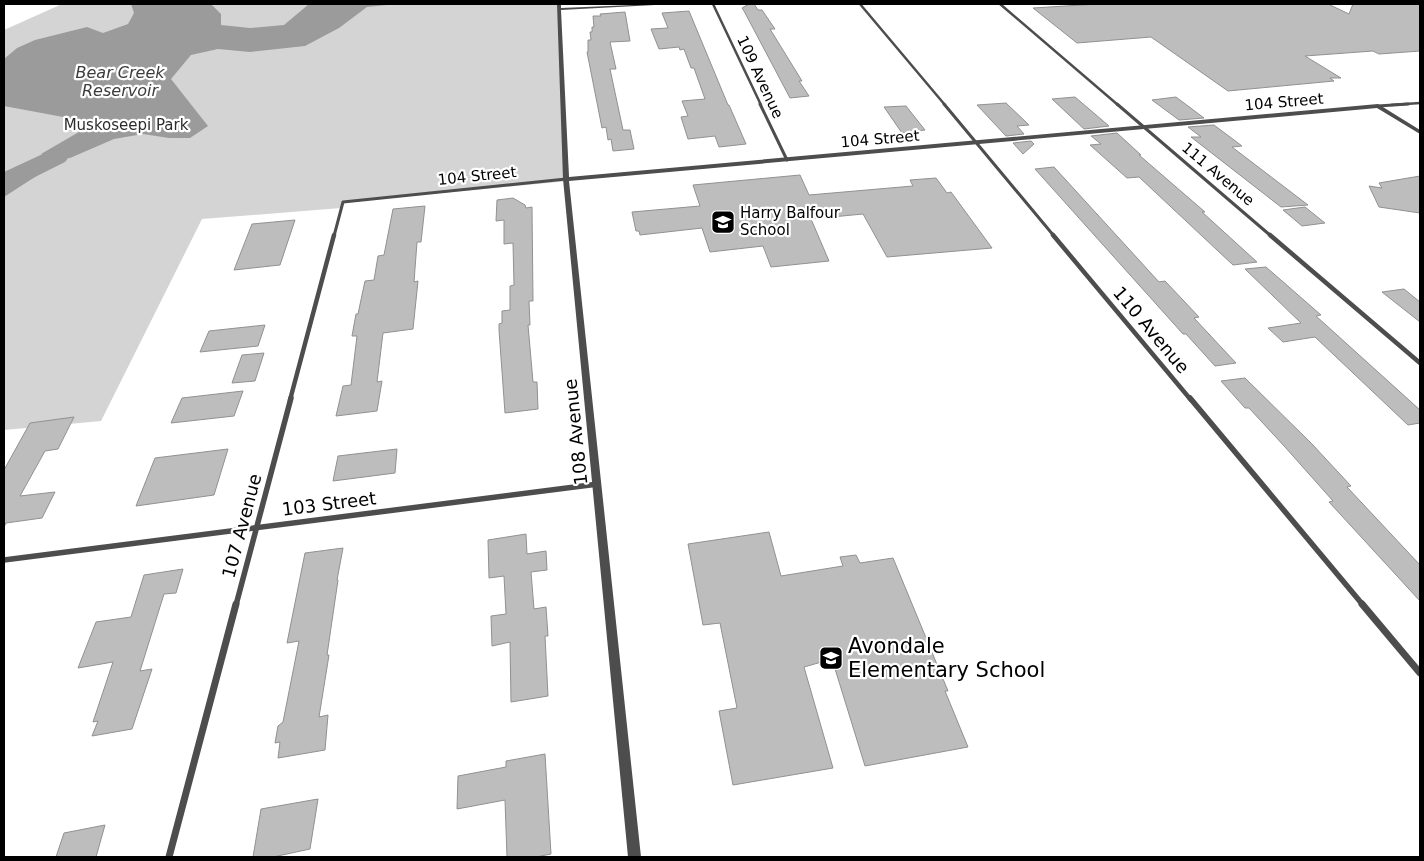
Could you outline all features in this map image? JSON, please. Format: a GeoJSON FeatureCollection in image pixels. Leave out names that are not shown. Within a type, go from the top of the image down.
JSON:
{"type":"FeatureCollection","features":[{"type":"Feature","properties":{"kind":"street"},"geometry":{"type":"LineString","coordinates":[[559,6],[655,4]]}},
{"type":"Feature","properties":{"kind":"street","name":"109 Avenue"},"geometry":{"type":"LineString","coordinates":[[713,4],[787,160]]}},
{"type":"Feature","properties":{"kind":"street","name":"110 Avenue"},"geometry":{"type":"LineString","coordinates":[[860,4],[1420,673]]}},
{"type":"Feature","properties":{"kind":"street","name":"111 Avenue"},"geometry":{"type":"LineString","coordinates":[[1000,4],[1420,363]]}},
{"type":"Feature","properties":{"kind":"street","name":"108 Avenue"},"geometry":{"type":"LineString","coordinates":[[559,6],[566,180],[634,857]]}},
{"type":"Feature","properties":{"kind":"street","name":"104 Street"},"geometry":{"type":"LineString","coordinates":[[342,202],[1420,103]]}},
{"type":"Feature","properties":{"kind":"street"},"geometry":{"type":"LineString","coordinates":[[1378,106],[1420,132]]}},
{"type":"Feature","properties":{"kind":"street","name":"107 Avenue"},"geometry":{"type":"LineString","coordinates":[[169,857],[342,202]]}},
{"type":"Feature","properties":{"kind":"street","name":"103 Street"},"geometry":{"type":"LineString","coordinates":[[4,560],[598,484]]}},
{"type":"Feature","properties":{"kind":"green space","name":"Muskoseepi Park"},"geometry":{"type":"Polygon","coordinates":[[[62,4],[559,4],[569,181],[343,202],[341,208],[202,219],[101,421],[4,430],[4,30],[62,4]]]}},
{"type":"Feature","properties":{"kind":"water","name":"Bear Creek Reservoir"},"geometry":{"type":"Polygon","coordinates":[[[131,4],[211,4],[221,14],[221,25],[250,28],[284,25],[309,4],[397,4],[367,7],[339,28],[305,46],[250,52],[218,49],[191,55],[171,79],[208,126],[190,138],[169,138],[143,134],[114,139],[70,158],[41,154],[91,125],[63,117],[4,106],[4,59],[17,48],[35,40],[87,27],[103,33],[128,24],[134,13],[131,4]]]}},
{"type":"Feature","properties":{"kind":"water"},"geometry":{"type":"Polygon","coordinates":[[[43,157],[61,160],[4,197],[4,177],[43,157]]]}},
{"type":"Feature","properties":{"kind":"building"},"geometry":{"type":"Polygon","coordinates":[[[749,4],[754,4],[758,10],[762,10],[775,29],[770,29],[809,96],[790,98],[742,8],[749,4]]]}},
{"type":"Feature","properties":{"kind":"building"},"geometry":{"type":"Polygon","coordinates":[[[1098,4],[1328,4],[1349,14],[1353,4],[1420,4],[1420,51],[1379,54],[1373,51],[1305,56],[1341,78],[1330,78],[1334,81],[1228,91],[1151,37],[1077,43],[1033,8],[1098,4]]]}},
{"type":"Feature","properties":{"kind":"building"},"geometry":{"type":"Polygon","coordinates":[[[689,11],[746,144],[719,147],[715,136],[688,139],[681,117],[688,116],[682,101],[705,99],[694,68],[691,68],[684,49],[680,50],[679,47],[659,49],[651,29],[668,28],[662,13],[689,11]]]}},
{"type":"Feature","properties":{"kind":"building"},"geometry":{"type":"Polygon","coordinates":[[[625,12],[630,41],[610,42],[616,69],[610,69],[623,130],[630,130],[634,149],[613,151],[611,139],[608,140],[606,127],[602,128],[587,52],[588,40],[591,40],[590,32],[592,32],[592,27],[594,27],[593,16],[625,12]]]}},
{"type":"Feature","properties":{"kind":"building"},"geometry":{"type":"Polygon","coordinates":[[[1075,97],[1109,126],[1084,129],[1052,99],[1075,97]]]}},
{"type":"Feature","properties":{"kind":"building"},"geometry":{"type":"Polygon","coordinates":[[[1176,97],[1204,118],[1179,120],[1152,100],[1176,97]]]}},
{"type":"Feature","properties":{"kind":"building"},"geometry":{"type":"Polygon","coordinates":[[[1006,103],[1029,125],[1017,126],[1024,134],[1006,136],[977,105],[1006,103]]]}},
{"type":"Feature","properties":{"kind":"building"},"geometry":{"type":"Polygon","coordinates":[[[906,106],[925,130],[902,133],[884,107],[906,106]]]}},
{"type":"Feature","properties":{"kind":"building"},"geometry":{"type":"Polygon","coordinates":[[[1214,125],[1242,146],[1232,147],[1308,205],[1281,207],[1191,137],[1201,137],[1188,127],[1214,125]]]}},
{"type":"Feature","properties":{"kind":"building"},"geometry":{"type":"Polygon","coordinates":[[[1117,133],[1141,155],[1139,155],[1205,212],[1202,212],[1257,262],[1233,265],[1139,177],[1127,178],[1090,145],[1101,144],[1091,136],[1117,133]]]}},
{"type":"Feature","properties":{"kind":"building"},"geometry":{"type":"Polygon","coordinates":[[[1031,141],[1034,144],[1023,154],[1013,143],[1031,141]]]}},
{"type":"Feature","properties":{"kind":"building"},"geometry":{"type":"Polygon","coordinates":[[[1054,167],[1159,282],[1165,281],[1199,317],[1194,318],[1236,363],[1215,366],[1186,334],[1183,334],[1035,169],[1054,167]]]}},
{"type":"Feature","properties":{"kind":"building","name":"Harry Balfour School"},"geometry":{"type":"Polygon","coordinates":[[[800,175],[809,195],[913,186],[910,180],[936,178],[947,193],[951,192],[992,248],[887,257],[863,214],[811,219],[829,261],[771,267],[763,246],[710,252],[702,228],[640,235],[639,231],[636,231],[632,212],[700,206],[693,185],[800,175]]]}},
{"type":"Feature","properties":{"kind":"building"},"geometry":{"type":"Polygon","coordinates":[[[1420,176],[1420,213],[1379,207],[1369,186],[1382,188],[1379,183],[1420,176]]]}},
{"type":"Feature","properties":{"kind":"building"},"geometry":{"type":"Polygon","coordinates":[[[513,198],[525,205],[526,208],[532,207],[533,301],[529,301],[530,325],[528,325],[533,382],[537,382],[538,409],[505,413],[499,324],[502,323],[502,311],[510,310],[510,286],[514,285],[513,243],[504,244],[504,220],[496,221],[497,200],[513,198]]]}},
{"type":"Feature","properties":{"kind":"building"},"geometry":{"type":"Polygon","coordinates":[[[425,206],[421,242],[417,242],[414,282],[418,281],[413,329],[383,333],[377,382],[382,381],[377,411],[336,416],[343,386],[351,385],[357,336],[352,336],[365,281],[374,280],[378,256],[384,255],[393,209],[425,206]]]}},
{"type":"Feature","properties":{"kind":"building"},"geometry":{"type":"Polygon","coordinates":[[[1305,207],[1325,223],[1302,226],[1283,210],[1305,207]]]}},
{"type":"Feature","properties":{"kind":"building"},"geometry":{"type":"Polygon","coordinates":[[[295,220],[280,265],[234,270],[252,224],[295,220]]]}},
{"type":"Feature","properties":{"kind":"building"},"geometry":{"type":"Polygon","coordinates":[[[1266,267],[1321,315],[1316,316],[1420,410],[1420,423],[1408,425],[1315,337],[1283,342],[1268,328],[1301,323],[1245,269],[1266,267]]]}},
{"type":"Feature","properties":{"kind":"building"},"geometry":{"type":"Polygon","coordinates":[[[1404,289],[1420,302],[1420,322],[1382,292],[1404,289]]]}},
{"type":"Feature","properties":{"kind":"building"},"geometry":{"type":"Polygon","coordinates":[[[265,325],[258,346],[200,352],[209,331],[265,325]]]}},
{"type":"Feature","properties":{"kind":"building"},"geometry":{"type":"Polygon","coordinates":[[[264,353],[255,381],[232,383],[242,355],[264,353]]]}},
{"type":"Feature","properties":{"kind":"building"},"geometry":{"type":"Polygon","coordinates":[[[1245,378],[1312,444],[1351,486],[1347,487],[1420,565],[1420,601],[1329,502],[1333,501],[1285,447],[1249,408],[1245,408],[1221,381],[1245,378]]]}},
{"type":"Feature","properties":{"kind":"building"},"geometry":{"type":"Polygon","coordinates":[[[243,391],[234,416],[171,423],[182,398],[243,391]]]}},
{"type":"Feature","properties":{"kind":"building"},"geometry":{"type":"Polygon","coordinates":[[[74,417],[58,449],[45,451],[20,496],[55,492],[42,518],[6,523],[4,527],[4,470],[30,423],[74,417]]]}},
{"type":"Feature","properties":{"kind":"building"},"geometry":{"type":"Polygon","coordinates":[[[228,449],[214,495],[136,506],[155,458],[228,449]]]}},
{"type":"Feature","properties":{"kind":"building"},"geometry":{"type":"Polygon","coordinates":[[[397,449],[395,473],[333,481],[338,456],[397,449]]]}},
{"type":"Feature","properties":{"kind":"building","name":"Avondale Elementary School"},"geometry":{"type":"Polygon","coordinates":[[[769,532],[781,576],[843,566],[840,557],[856,555],[860,563],[893,558],[948,691],[945,691],[968,747],[865,766],[832,659],[804,667],[833,768],[733,785],[719,711],[737,708],[720,623],[703,625],[688,544],[769,532]]]}},
{"type":"Feature","properties":{"kind":"building"},"geometry":{"type":"Polygon","coordinates":[[[526,534],[527,554],[546,551],[547,570],[531,572],[534,609],[546,607],[548,636],[545,636],[548,696],[511,702],[510,642],[492,646],[491,616],[506,614],[504,576],[489,578],[488,540],[526,534]]]}},
{"type":"Feature","properties":{"kind":"building"},"geometry":{"type":"Polygon","coordinates":[[[343,548],[319,717],[328,715],[325,750],[278,758],[280,742],[275,743],[278,726],[283,722],[299,641],[287,643],[305,553],[343,548]]]}},
{"type":"Feature","properties":{"kind":"building"},"geometry":{"type":"Polygon","coordinates":[[[183,569],[176,593],[164,594],[140,671],[152,669],[132,729],[92,736],[98,721],[93,722],[113,662],[78,668],[96,622],[131,617],[144,575],[183,569]]]}},
{"type":"Feature","properties":{"kind":"building"},"geometry":{"type":"Polygon","coordinates":[[[545,754],[551,854],[536,857],[507,857],[505,800],[457,809],[458,776],[506,767],[506,761],[545,754]]]}},
{"type":"Feature","properties":{"kind":"building"},"geometry":{"type":"Polygon","coordinates":[[[318,799],[310,849],[273,857],[253,857],[261,809],[318,799]]]}},
{"type":"Feature","properties":{"kind":"building"},"geometry":{"type":"Polygon","coordinates":[[[105,825],[96,857],[56,857],[64,833],[105,825]]]}},
{"type":"Feature","properties":{"kind":"waterway"},"geometry":{"type":"LineString","coordinates":[[4,182],[56,157]]}},
{"type":"Feature","properties":{"kind":"place","name":"Harry Balfour School"},"geometry":{"type":"Point","coordinates":[723,222]}},
{"type":"Feature","properties":{"kind":"place","name":"Avondale Elementary School"},"geometry":{"type":"Point","coordinates":[831,658]}}]}
